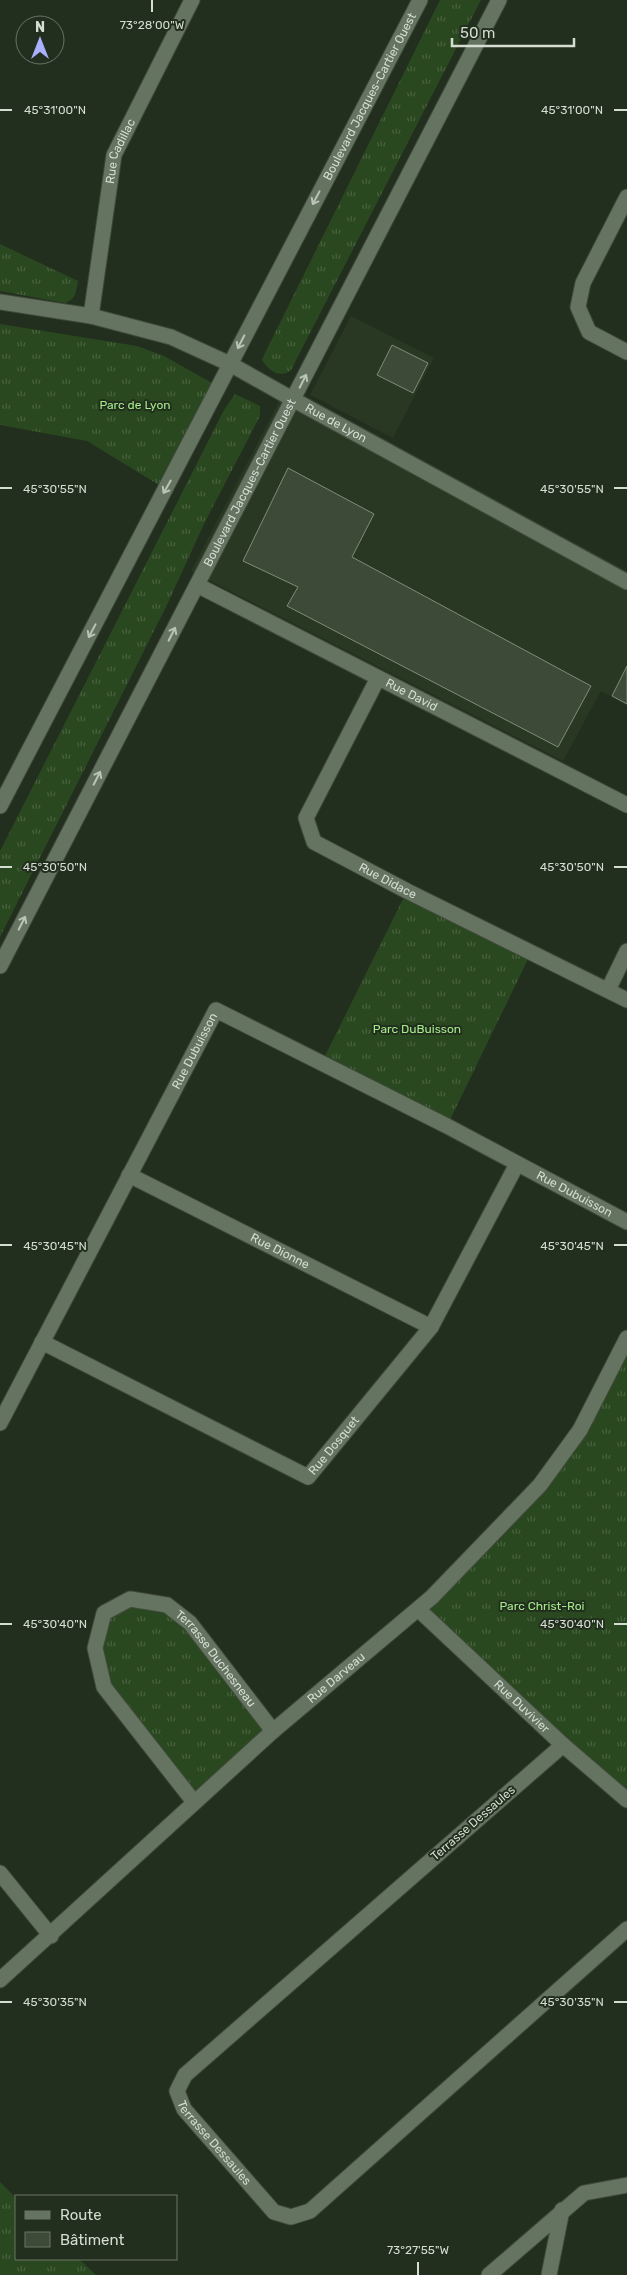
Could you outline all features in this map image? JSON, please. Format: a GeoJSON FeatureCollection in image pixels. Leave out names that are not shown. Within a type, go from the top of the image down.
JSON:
{"type":"FeatureCollection","features":[{"type":"Feature","properties":{"kind":"street","name":"Rue Cadillac"},"geometry":{"type":"LineString","coordinates":[[91,316],[114,155],[192,0]]}},
{"type":"Feature","properties":{"kind":"street","name":"Boulevard Jacques-Cartier Ouest"},"geometry":{"type":"LineString","coordinates":[[0,806],[175,474],[230,364],[420,0]]}},
{"type":"Feature","properties":{"kind":"street","name":"Boulevard Jacques-Cartier Ouest"},"geometry":{"type":"LineString","coordinates":[[0,966],[499,0]]}},
{"type":"Feature","properties":{"kind":"street"},"geometry":{"type":"LineString","coordinates":[[627,197],[583,283],[578,308],[589,332],[627,352]]}},
{"type":"Feature","properties":{"kind":"street","name":"Rue de Lyon"},"geometry":{"type":"LineString","coordinates":[[0,302],[91,316],[171,338],[230,364],[627,582]]}},
{"type":"Feature","properties":{"kind":"street","name":"Rue David"},"geometry":{"type":"LineString","coordinates":[[197,585],[627,804]]}},
{"type":"Feature","properties":{"kind":"street","name":"Rue Didace"},"geometry":{"type":"LineString","coordinates":[[378,678],[306,818],[314,842],[627,1000]]}},
{"type":"Feature","properties":{"kind":"street"},"geometry":{"type":"LineString","coordinates":[[608,990],[627,951]]}},
{"type":"Feature","properties":{"kind":"street","name":"Rue Dubuisson"},"geometry":{"type":"LineString","coordinates":[[0,1423],[216,1010],[447,1126],[627,1222]]}},
{"type":"Feature","properties":{"kind":"street","name":"Rue Dosquet"},"geometry":{"type":"LineString","coordinates":[[42,1342],[308,1477],[431,1328],[517,1164]]}},
{"type":"Feature","properties":{"kind":"street","name":"Rue Dionne"},"geometry":{"type":"LineString","coordinates":[[129,1176],[431,1328]]}},
{"type":"Feature","properties":{"kind":"street","name":"Rue Darveau"},"geometry":{"type":"LineString","coordinates":[[0,1980],[51,1936],[273,1731],[419,1610],[540,1485],[580,1430],[627,1338]]}},
{"type":"Feature","properties":{"kind":"street","name":"Terrasse Duchesneau"},"geometry":{"type":"LineString","coordinates":[[194,1802],[104,1687],[95,1648],[104,1613],[130,1599],[167,1605],[190,1623],[273,1731]]}},
{"type":"Feature","properties":{"kind":"street","name":"Rue Duvivier"},"geometry":{"type":"LineString","coordinates":[[419,1610],[563,1745],[627,1800]]}},
{"type":"Feature","properties":{"kind":"street","name":"Terrasse Dessaules"},"geometry":{"type":"LineString","coordinates":[[563,1745],[185,2075],[177,2091],[184,2109],[274,2212],[291,2217],[310,2211],[627,1929]]}},
{"type":"Feature","properties":{"kind":"street"},"geometry":{"type":"LineString","coordinates":[[0,1872],[51,1936]]}},
{"type":"Feature","properties":{"kind":"street"},"geometry":{"type":"LineString","coordinates":[[490,2275],[562,2210],[584,2193],[627,2185]]}},
{"type":"Feature","properties":{"kind":"street"},"geometry":{"type":"LineString","coordinates":[[549,2275],[562,2210]]}},
{"type":"Feature","properties":{"kind":"shaded area"},"geometry":{"type":"Polygon","coordinates":[[[351,316],[434,358],[393,438],[310,395],[351,316]]]}},
{"type":"Feature","properties":{"kind":"shaded area"},"geometry":{"type":"Polygon","coordinates":[[[287,386],[627,571],[627,705],[601,691],[563,761],[191,571],[287,386]]]}},
{"type":"Feature","properties":{"kind":"green space"},"geometry":{"type":"Polygon","coordinates":[[[440,0],[481,0],[291,370],[287,373],[279,374],[271,370],[262,360],[264,355],[440,0]]]}},
{"type":"Feature","properties":{"kind":"green space"},"geometry":{"type":"Polygon","coordinates":[[[0,244],[78,281],[73,297],[65,303],[0,291],[0,244]]]}},
{"type":"Feature","properties":{"kind":"green space","name":"Parc de Lyon"},"geometry":{"type":"Polygon","coordinates":[[[0,324],[137,346],[164,356],[212,383],[159,485],[87,441],[0,425],[0,324]]]}},
{"type":"Feature","properties":{"kind":"green space"},"geometry":{"type":"Polygon","coordinates":[[[235,394],[260,406],[260,416],[204,524],[166,607],[0,937],[0,851],[224,410],[235,394]]]}},
{"type":"Feature","properties":{"kind":"green space","name":"Parc DuBuisson"},"geometry":{"type":"Polygon","coordinates":[[[407,891],[531,953],[447,1126],[321,1064],[407,891]]]}},
{"type":"Feature","properties":{"kind":"green space","name":"Parc Christ-Roi"},"geometry":{"type":"Polygon","coordinates":[[[627,1338],[627,1800],[419,1610],[540,1485],[627,1338]]]}},
{"type":"Feature","properties":{"kind":"green space"},"geometry":{"type":"Polygon","coordinates":[[[130,1599],[167,1605],[273,1731],[194,1802],[104,1687],[95,1648],[104,1613],[130,1599]]]}},
{"type":"Feature","properties":{"kind":"green space"},"geometry":{"type":"Polygon","coordinates":[[[0,2182],[15,2197],[15,2260],[80,2260],[96,2275],[0,2275],[0,2182]]]}},
{"type":"Feature","properties":{"kind":"building"},"geometry":{"type":"Polygon","coordinates":[[[392,345],[428,363],[413,393],[377,375],[392,345]]]}},
{"type":"Feature","properties":{"kind":"building"},"geometry":{"type":"Polygon","coordinates":[[[288,468],[374,514],[352,557],[591,686],[558,747],[287,606],[298,587],[243,561],[288,468]]]}},
{"type":"Feature","properties":{"kind":"building"},"geometry":{"type":"Polygon","coordinates":[[[627,666],[627,704],[612,696],[627,666]]]}}]}
